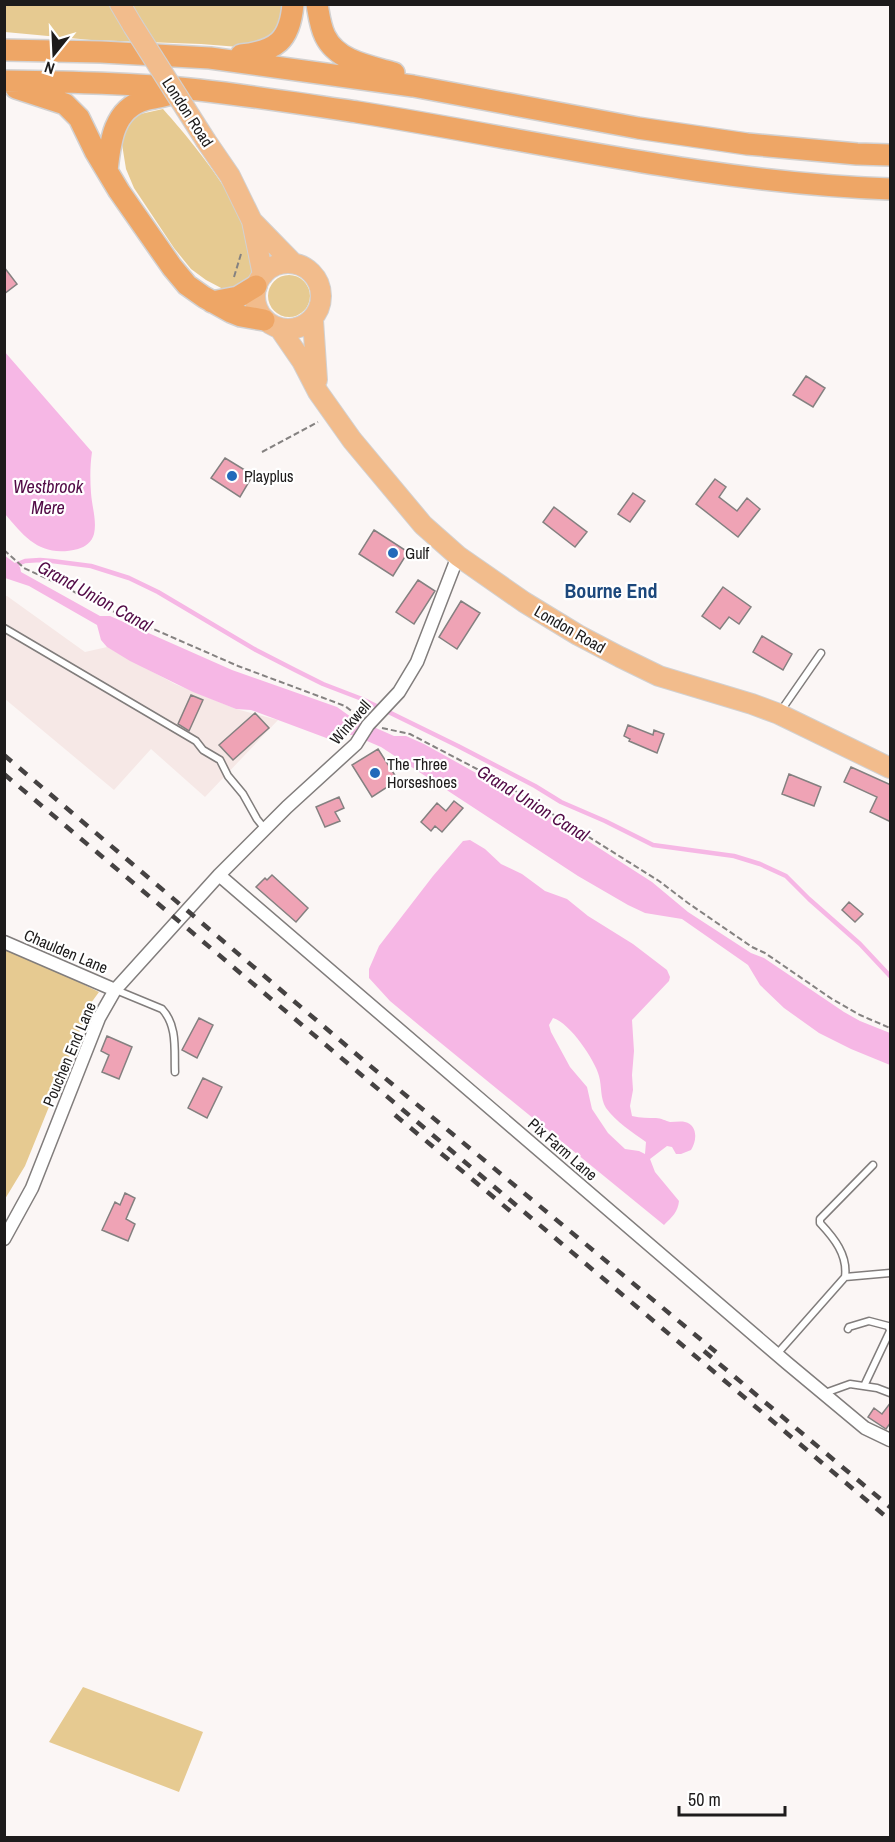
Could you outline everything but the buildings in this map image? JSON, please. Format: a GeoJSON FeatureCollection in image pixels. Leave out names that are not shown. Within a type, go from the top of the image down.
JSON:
{"type":"FeatureCollection","features":[{"type":"Feature","properties":{"kind":"highway"},"geometry":{"type":"LineString","coordinates":[[210,58],[260,53],[273,48],[282,40],[287,31],[292,18],[293,4]]}},
{"type":"Feature","properties":{"kind":"highway"},"geometry":{"type":"LineString","coordinates":[[317,4],[321,28],[326,38],[332,47],[346,57],[486,99]]}},
{"type":"Feature","properties":{"kind":"highway"},"geometry":{"type":"LineString","coordinates":[[4,51],[210,58],[413,86],[638,128],[747,144],[891,155]]}},
{"type":"Feature","properties":{"kind":"highway"},"geometry":{"type":"LineString","coordinates":[[4,83],[90,83],[198,90],[356,112],[633,160],[748,177],[891,189]]}},
{"type":"Feature","properties":{"kind":"highway"},"geometry":{"type":"LineString","coordinates":[[4,83],[65,104],[79,118],[119,191],[187,285],[212,302],[241,316],[272,324]]}},
{"type":"Feature","properties":{"kind":"highway"},"geometry":{"type":"LineString","coordinates":[[107,171],[111,136],[116,123],[125,112],[143,100],[198,90]]}},
{"type":"Feature","properties":{"kind":"highway"},"geometry":{"type":"LineString","coordinates":[[212,302],[238,297],[259,280]]}},
{"type":"Feature","properties":{"kind":"main road","name":"London Road"},"geometry":{"type":"LineString","coordinates":[[121,5],[230,176],[252,221],[293,263]]}},
{"type":"Feature","properties":{"kind":"main road","name":"London Road"},"geometry":{"type":"LineString","coordinates":[[252,221],[259,280]]}},
{"type":"Feature","properties":{"kind":"main road"},"geometry":{"type":"LineString","coordinates":[[282,263],[303,266],[318,280],[322,301],[319,311],[313,320],[297,329],[272,324],[255,304],[259,280],[271,267],[282,263]]}},
{"type":"Feature","properties":{"kind":"main road"},"geometry":{"type":"LineString","coordinates":[[313,320],[318,392]]}},
{"type":"Feature","properties":{"kind":"main road","name":"London Road"},"geometry":{"type":"LineString","coordinates":[[272,324],[297,353],[318,392],[366,458],[423,525],[458,556],[524,602],[620,657],[659,676],[779,714],[891,768]]}},
{"type":"Feature","properties":{"kind":"street","name":"Winkwell"},"geometry":{"type":"LineString","coordinates":[[219,875],[356,744],[372,720],[399,692],[417,662],[458,556]]}},
{"type":"Feature","properties":{"kind":"street","name":"Pouchen End Lane"},"geometry":{"type":"LineString","coordinates":[[4,1239],[32,1188],[99,1018],[116,990],[219,875]]}},
{"type":"Feature","properties":{"kind":"street","name":"Pix Farm Lane"},"geometry":{"type":"LineString","coordinates":[[219,875],[777,1354],[866,1428],[891,1440]]}},
{"type":"Feature","properties":{"kind":"street","name":"Chaulden Lane"},"geometry":{"type":"LineString","coordinates":[[4,942],[116,990]]}},
{"type":"Feature","properties":{"kind":"lane"},"geometry":{"type":"LineString","coordinates":[[4,628],[196,741],[203,750],[220,760],[228,776],[243,794],[265,829]]}},
{"type":"Feature","properties":{"kind":"lane"},"geometry":{"type":"LineString","coordinates":[[779,714],[821,653]]}},
{"type":"Feature","properties":{"kind":"lane"},"geometry":{"type":"LineString","coordinates":[[116,990],[162,1010],[168,1015],[172,1022],[175,1072]]}},
{"type":"Feature","properties":{"kind":"lane"},"geometry":{"type":"LineString","coordinates":[[777,1354],[845,1277],[846,1268],[842,1251],[820,1223],[820,1219],[873,1165]]}},
{"type":"Feature","properties":{"kind":"lane"},"geometry":{"type":"LineString","coordinates":[[845,1277],[891,1274]]}},
{"type":"Feature","properties":{"kind":"lane"},"geometry":{"type":"LineString","coordinates":[[848,1329],[869,1321],[888,1326],[891,1331],[864,1386]]}},
{"type":"Feature","properties":{"kind":"lane"},"geometry":{"type":"LineString","coordinates":[[824,1393],[850,1384],[891,1393]]}},
{"type":"Feature","properties":{"kind":"path"},"geometry":{"type":"LineString","coordinates":[[233,281],[242,252]]}},
{"type":"Feature","properties":{"kind":"path"},"geometry":{"type":"LineString","coordinates":[[262,452],[333,414]]}},
{"type":"Feature","properties":{"kind":"path"},"geometry":{"type":"LineString","coordinates":[[4,550],[24,568],[169,637],[410,734],[498,780],[659,880],[688,903],[832,999],[860,1015],[891,1028]]}},
{"type":"Feature","properties":{"kind":"shaded area"},"geometry":{"type":"Polygon","coordinates":[[[285,4],[283,20],[266,41],[239,47],[91,40],[5,32],[4,5],[285,4]]]}},
{"type":"Feature","properties":{"kind":"shaded area"},"geometry":{"type":"Polygon","coordinates":[[[163,109],[206,162],[237,208],[248,231],[255,251],[255,269],[241,287],[223,289],[191,269],[174,248],[134,188],[126,169],[121,138],[136,115],[163,109]]]}},
{"type":"Feature","properties":{"kind":"shaded area"},"geometry":{"type":"Polygon","coordinates":[[[289,275],[304,281],[310,296],[304,311],[289,317],[274,311],[268,296],[274,281],[289,275]]]}},
{"type":"Feature","properties":{"kind":"shaded area"},"geometry":{"type":"Polygon","coordinates":[[[5,596],[85,652],[107,647],[175,684],[236,709],[278,720],[205,797],[151,749],[114,790],[5,699],[5,596]]]}},
{"type":"Feature","properties":{"kind":"shaded area"},"geometry":{"type":"Polygon","coordinates":[[[5,946],[99,992],[91,1003],[25,1166],[5,1199],[5,946]]]}},
{"type":"Feature","properties":{"kind":"shaded area"},"geometry":{"type":"Polygon","coordinates":[[[83,1687],[203,1732],[179,1792],[49,1742],[83,1687]]]}},
{"type":"Feature","properties":{"kind":"water","name":"Westbrook Mere"},"geometry":{"type":"Polygon","coordinates":[[[4,351],[92,452],[90,483],[95,529],[92,539],[81,548],[54,551],[36,544],[5,514],[4,351]]]}},
{"type":"Feature","properties":{"kind":"water"},"geometry":{"type":"Polygon","coordinates":[[[4,555],[20,567],[21,572],[100,616],[110,616],[232,670],[337,707],[351,717],[394,736],[406,736],[521,798],[652,882],[688,912],[751,953],[764,958],[844,1012],[890,1033],[890,1065],[819,1033],[784,1008],[760,985],[748,965],[682,919],[645,913],[628,905],[578,876],[381,747],[353,735],[329,739],[251,710],[236,709],[193,692],[130,661],[107,647],[101,640],[97,625],[29,586],[5,578],[4,555]]]}},
{"type":"Feature","properties":{"kind":"water"},"geometry":{"type":"Polygon","coordinates":[[[470,840],[485,849],[501,864],[522,874],[545,891],[567,899],[667,970],[669,981],[632,1020],[634,1051],[633,1090],[630,1106],[632,1116],[685,1122],[694,1130],[695,1138],[691,1150],[676,1154],[672,1147],[667,1146],[650,1159],[655,1172],[679,1201],[676,1211],[664,1225],[390,1001],[369,978],[369,969],[379,946],[463,841],[470,840]],[[553,1018],[549,1025],[551,1032],[570,1067],[587,1087],[592,1109],[608,1133],[625,1149],[645,1154],[646,1142],[619,1122],[606,1108],[593,1061],[574,1034],[560,1021],[553,1018]]]}},
{"type":"Feature","properties":{"kind":"waterway","name":"Grand Union Canal"},"geometry":{"type":"LineString","coordinates":[[13,566],[25,561],[52,561],[91,566],[129,578],[158,592],[256,650],[295,670],[362,699],[458,746],[561,802],[653,845],[734,856],[760,864],[786,876],[860,944],[890,976]]}},
{"type":"Feature","properties":{"kind":"railway"},"geometry":{"type":"LineString","coordinates":[[4,755],[368,1064],[716,1352]]}},
{"type":"Feature","properties":{"kind":"railway"},"geometry":{"type":"LineString","coordinates":[[4,774],[890,1520]]}},
{"type":"Feature","properties":{"kind":"railway"},"geometry":{"type":"LineString","coordinates":[[395,1115],[515,1215]]}},
{"type":"Feature","properties":{"kind":"railway"},"geometry":{"type":"LineString","coordinates":[[704,1351],[890,1507]]}},
{"type":"Feature","properties":{"kind":"place","name":"Playplus"},"geometry":{"type":"Point","coordinates":[232,476]}},
{"type":"Feature","properties":{"kind":"place","name":"Gulf"},"geometry":{"type":"Point","coordinates":[393,553]}},
{"type":"Feature","properties":{"kind":"place","name":"The Three Horseshoes"},"geometry":{"type":"Point","coordinates":[375,773]}},
{"type":"Feature","properties":{"kind":"district","name":"Bourne End"},"geometry":{"type":"Point","coordinates":[611,590]}}]}
